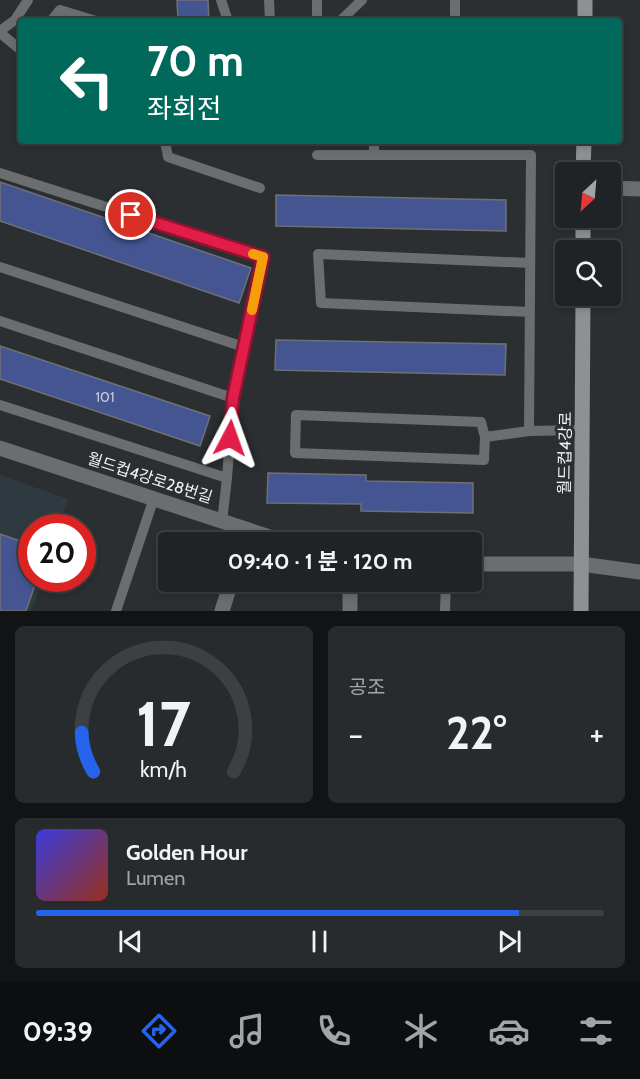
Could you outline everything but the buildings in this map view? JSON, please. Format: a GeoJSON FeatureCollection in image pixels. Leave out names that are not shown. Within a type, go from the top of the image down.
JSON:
{"type":"FeatureCollection","features":[{"type":"Feature","properties":{"kind":"street"},"geometry":{"type":"LineString","coordinates":[[585,0],[585,18]]}},
{"type":"Feature","properties":{"kind":"street"},"geometry":{"type":"LineString","coordinates":[[583,162],[584,144]]}},
{"type":"Feature","properties":{"kind":"street"},"geometry":{"type":"LineString","coordinates":[[621,188],[640,189]]}},
{"type":"Feature","properties":{"kind":"street","name":"월드컵4강로"},"geometry":{"type":"LineString","coordinates":[[581,611],[583,306]]}},
{"type":"Feature","properties":{"kind":"street","name":"월드컵4강로28번길"},"geometry":{"type":"LineString","coordinates":[[0,448],[154,498],[222,522],[238,532]]}},
{"type":"Feature","properties":{"kind":"street"},"geometry":{"type":"LineString","coordinates":[[482,564],[581,564],[640,572]]}},
{"type":"Feature","properties":{"kind":"street"},"geometry":{"type":"LineString","coordinates":[[222,611],[228,592]]}},
{"type":"Feature","properties":{"kind":"street"},"geometry":{"type":"LineString","coordinates":[[350,592],[350,611]]}},
{"type":"Feature","properties":{"kind":"lane"},"geometry":{"type":"LineString","coordinates":[[18,47],[0,32],[15,20],[28,0]]}},
{"type":"Feature","properties":{"kind":"lane"},"geometry":{"type":"LineString","coordinates":[[221,0],[227,18]]}},
{"type":"Feature","properties":{"kind":"lane"},"geometry":{"type":"LineString","coordinates":[[269,0],[270,18]]}},
{"type":"Feature","properties":{"kind":"lane"},"geometry":{"type":"LineString","coordinates":[[317,0],[317,18]]}},
{"type":"Feature","properties":{"kind":"lane"},"geometry":{"type":"LineString","coordinates":[[343,18],[362,0]]}},
{"type":"Feature","properties":{"kind":"lane"},"geometry":{"type":"LineString","coordinates":[[455,0],[455,18]]}},
{"type":"Feature","properties":{"kind":"lane"},"geometry":{"type":"LineString","coordinates":[[53,18],[60,10],[86,18]]}},
{"type":"Feature","properties":{"kind":"lane"},"geometry":{"type":"LineString","coordinates":[[166,144],[168,157],[260,188]]}},
{"type":"Feature","properties":{"kind":"lane"},"geometry":{"type":"LineString","coordinates":[[374,144],[374,155]]}},
{"type":"Feature","properties":{"kind":"lane"},"geometry":{"type":"LineString","coordinates":[[317,155],[531,155],[529,431]]}},
{"type":"Feature","properties":{"kind":"lane"},"geometry":{"type":"LineString","coordinates":[[0,172],[263,257],[233,398],[222,522]]}},
{"type":"Feature","properties":{"kind":"lane"},"geometry":{"type":"LineString","coordinates":[[530,263],[318,254],[321,303],[530,312]]}},
{"type":"Feature","properties":{"kind":"lane"},"geometry":{"type":"LineString","coordinates":[[0,267],[244,347]]}},
{"type":"Feature","properties":{"kind":"lane"},"geometry":{"type":"LineString","coordinates":[[0,321],[233,398]]}},
{"type":"Feature","properties":{"kind":"lane"},"geometry":{"type":"LineString","coordinates":[[0,405],[227,478]]}},
{"type":"Feature","properties":{"kind":"lane"},"geometry":{"type":"LineString","coordinates":[[296,415],[481,422],[485,437],[484,460],[295,453],[296,415]]}},
{"type":"Feature","properties":{"kind":"lane"},"geometry":{"type":"LineString","coordinates":[[485,437],[529,431],[583,430]]}},
{"type":"Feature","properties":{"kind":"lane"},"geometry":{"type":"LineString","coordinates":[[116,611],[154,498]]}},
{"type":"Feature","properties":{"kind":"lane"},"geometry":{"type":"LineString","coordinates":[[445,611],[446,592]]}},
{"type":"Feature","properties":{"kind":"shaded area"},"geometry":{"type":"Polygon","coordinates":[[[0,475],[68,499],[63,514],[18,514],[18,592],[38,592],[32,611],[0,611],[0,475]]]}},
{"type":"Feature","properties":{"kind":"slow traffic"},"geometry":{"type":"LineString","coordinates":[[252,310],[263,257],[253,254]]}},
{"type":"Feature","properties":{"kind":"route"},"geometry":{"type":"LineString","coordinates":[[131,215],[263,257],[233,398],[230,438]]}}]}
